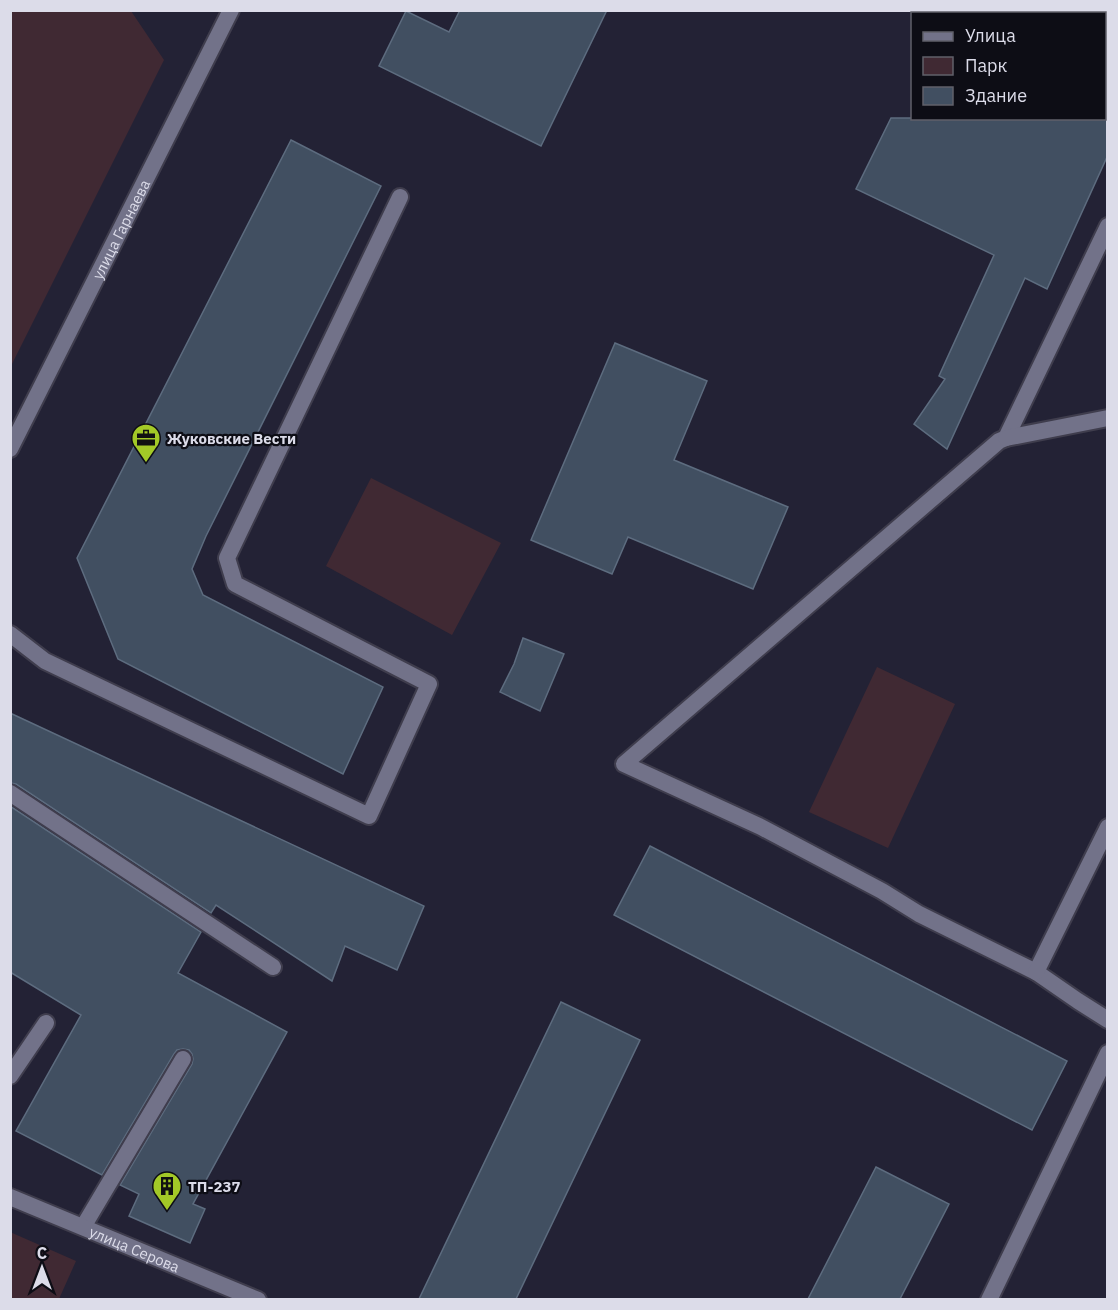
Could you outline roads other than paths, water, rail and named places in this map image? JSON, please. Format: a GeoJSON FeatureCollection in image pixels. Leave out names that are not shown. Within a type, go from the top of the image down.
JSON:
{"type":"FeatureCollection","features":[{"type":"Feature","properties":{"kind":"street","name":"улица Гарнаева"},"geometry":{"type":"LineString","coordinates":[[10,449],[231,10]]}},
{"type":"Feature","properties":{"kind":"street"},"geometry":{"type":"LineString","coordinates":[[10,634],[45,661],[369,816],[429,684],[235,584],[227,558],[400,197]]}},
{"type":"Feature","properties":{"kind":"street"},"geometry":{"type":"LineString","coordinates":[[1006,438],[1107,226]]}},
{"type":"Feature","properties":{"kind":"street"},"geometry":{"type":"LineString","coordinates":[[1107,418],[999,441],[624,764],[761,827],[882,891],[919,914],[1036,972],[1107,1020]]}},
{"type":"Feature","properties":{"kind":"street"},"geometry":{"type":"LineString","coordinates":[[10,793],[273,967]]}},
{"type":"Feature","properties":{"kind":"street"},"geometry":{"type":"LineString","coordinates":[[1036,972],[1107,827]]}},
{"type":"Feature","properties":{"kind":"street"},"geometry":{"type":"LineString","coordinates":[[10,1076],[46,1023]]}},
{"type":"Feature","properties":{"kind":"street"},"geometry":{"type":"LineString","coordinates":[[989,1299],[1107,1053]]}},
{"type":"Feature","properties":{"kind":"street"},"geometry":{"type":"LineString","coordinates":[[83,1227],[183,1059]]}},
{"type":"Feature","properties":{"kind":"street","name":"улица Серова"},"geometry":{"type":"LineString","coordinates":[[10,1197],[258,1299]]}},
{"type":"Feature","properties":{"kind":"place","name":"Жуковские Вести"},"geometry":{"type":"Point","coordinates":[146,464]}},
{"type":"Feature","properties":{"kind":"place","name":"ТП-237"},"geometry":{"type":"Point","coordinates":[167,1212]}}]}
